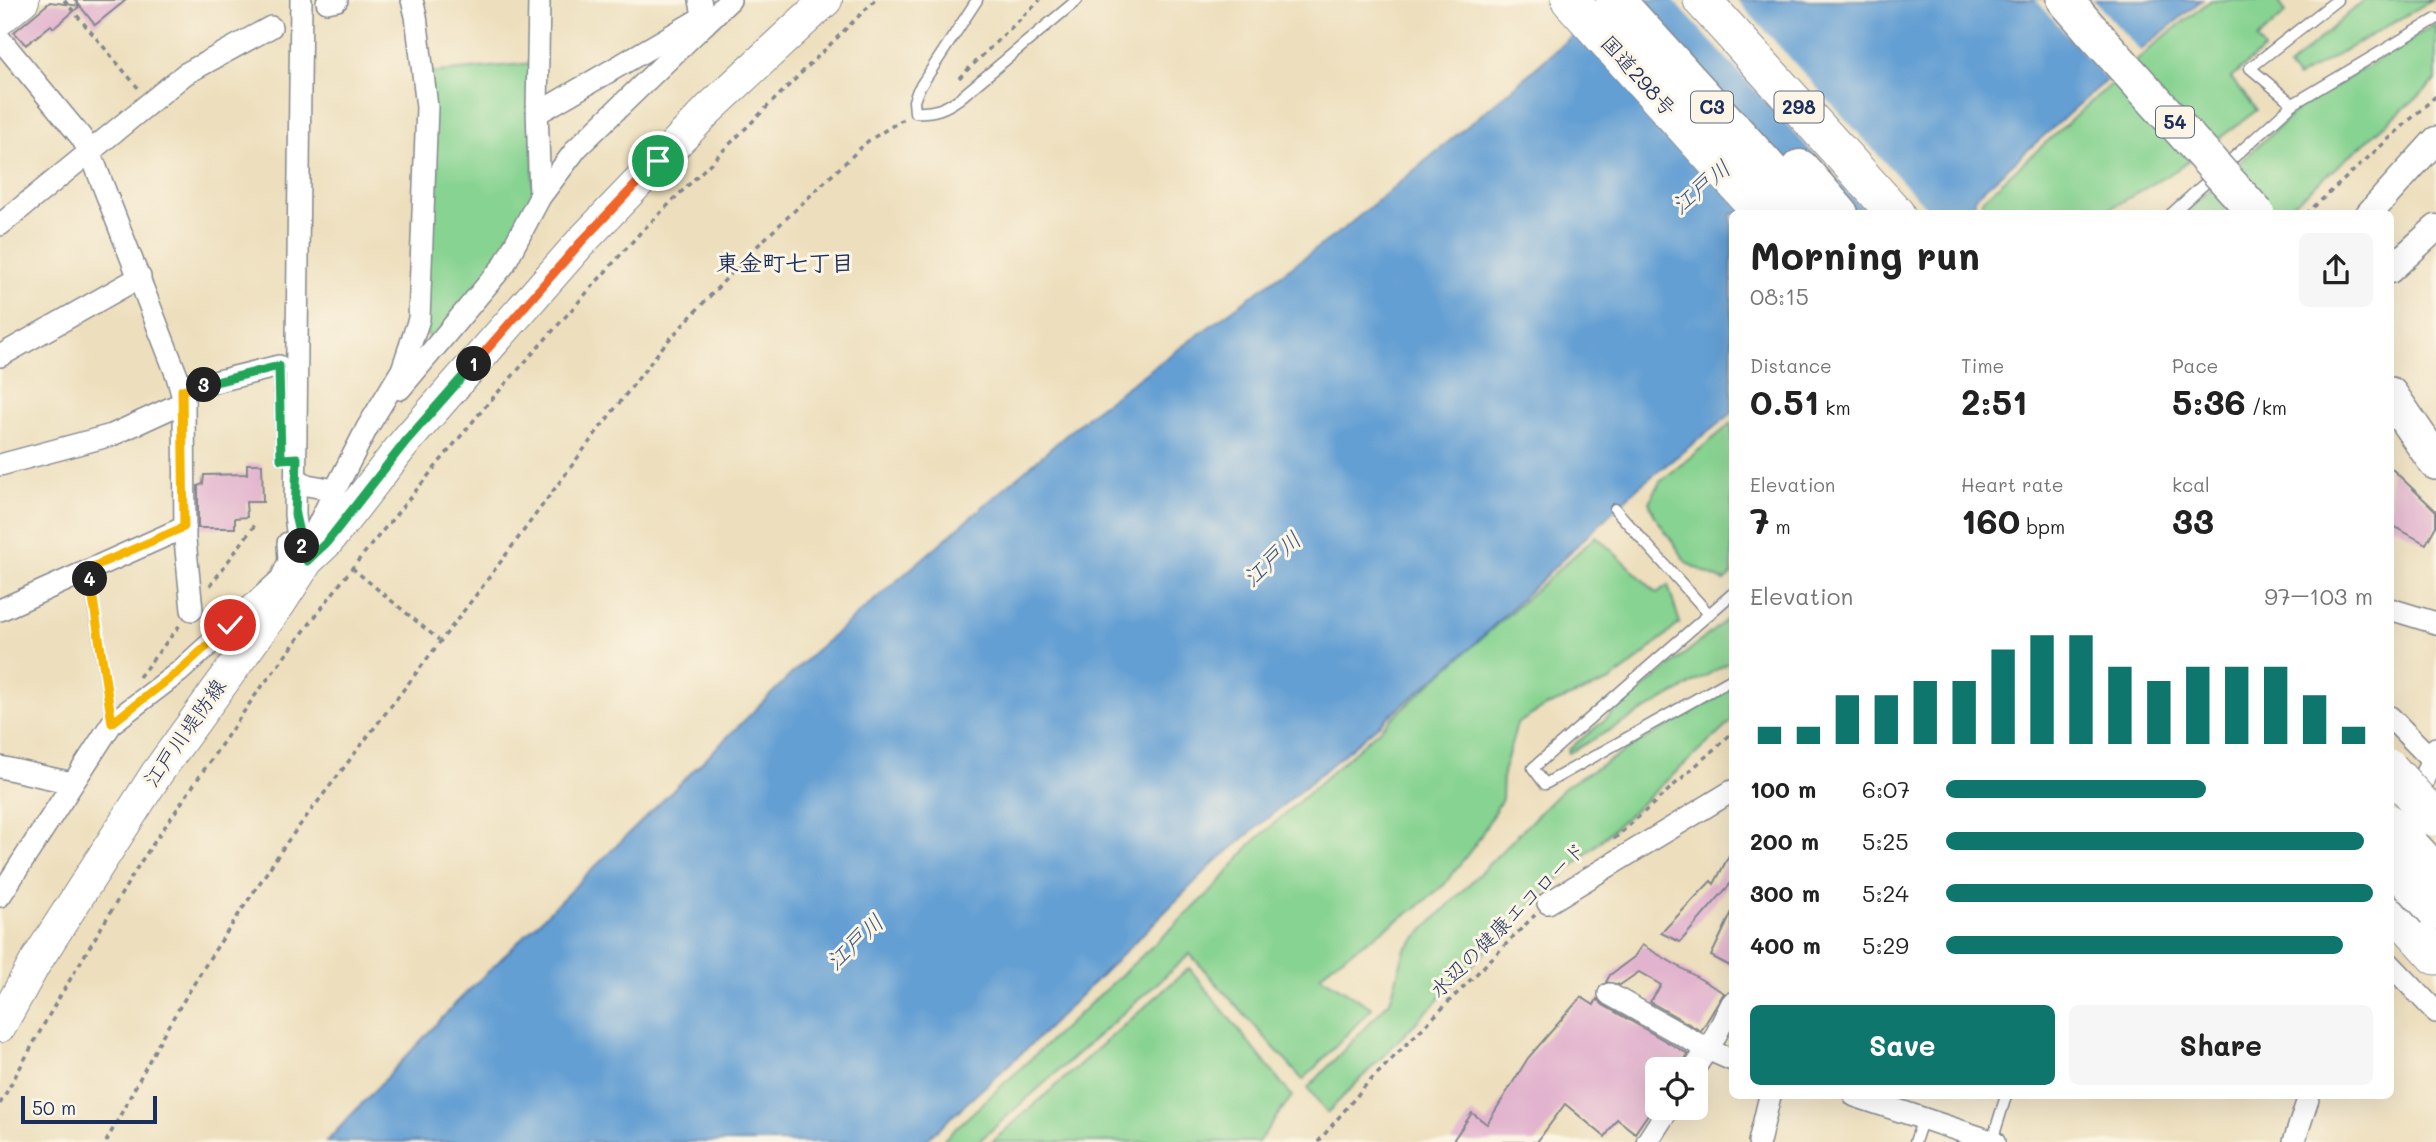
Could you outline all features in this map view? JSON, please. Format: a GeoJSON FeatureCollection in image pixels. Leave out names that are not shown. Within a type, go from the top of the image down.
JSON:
{"type":"FeatureCollection","features":[{"type":"Feature","properties":{"kind":"highway","name":"国道298号"},"geometry":{"type":"LineString","coordinates":[[1570,0],[1759,210]]}},
{"type":"Feature","properties":{"kind":"highway","name":"C3"},"geometry":{"type":"LineString","coordinates":[[1615,0],[1805,210]]}},
{"type":"Feature","properties":{"kind":"highway","name":"C3"},"geometry":{"type":"LineString","coordinates":[[1649,0],[1835,210]]}},
{"type":"Feature","properties":{"kind":"highway","name":"298"},"geometry":{"type":"LineString","coordinates":[[1702,0],[1892,210]]}},
{"type":"Feature","properties":{"kind":"highway"},"geometry":{"type":"LineString","coordinates":[[2394,773],[2435,819]]}},
{"type":"Feature","properties":{"kind":"highway"},"geometry":{"type":"LineString","coordinates":[[2394,828],[2436,874]]}},
{"type":"Feature","properties":{"kind":"highway"},"geometry":{"type":"LineString","coordinates":[[2394,863],[2436,910]]}},
{"type":"Feature","properties":{"kind":"highway"},"geometry":{"type":"LineString","coordinates":[[2394,909],[2436,956]]}},
{"type":"Feature","properties":{"kind":"main road"},"geometry":{"type":"LineString","coordinates":[[0,19],[23,0]]}},
{"type":"Feature","properties":{"kind":"main road","name":"江戸川堤防線"},"geometry":{"type":"LineString","coordinates":[[0,1026],[49,940],[156,773],[280,603],[298,552],[327,542],[406,441],[581,242],[709,109],[826,0]]}},
{"type":"Feature","properties":{"kind":"main road","name":"54"},"geometry":{"type":"LineString","coordinates":[[2064,0],[2253,210]]}},
{"type":"Feature","properties":{"kind":"main road"},"geometry":{"type":"LineString","coordinates":[[2394,401],[2436,462]]}},
{"type":"Feature","properties":{"kind":"street"},"geometry":{"type":"LineString","coordinates":[[298,552],[296,523],[301,0]]}},
{"type":"Feature","properties":{"kind":"street"},"geometry":{"type":"LineString","coordinates":[[0,896],[112,723],[179,671],[281,579],[289,561],[317,527],[367,428],[402,370],[419,319],[427,107],[412,0]]}},
{"type":"Feature","properties":{"kind":"street"},"geometry":{"type":"LineString","coordinates":[[539,0],[540,197]]}},
{"type":"Feature","properties":{"kind":"street"},"geometry":{"type":"LineString","coordinates":[[538,113],[703,13],[730,0]]}},
{"type":"Feature","properties":{"kind":"street"},"geometry":{"type":"LineString","coordinates":[[367,428],[504,265],[540,197],[577,148],[703,13]]}},
{"type":"Feature","properties":{"kind":"street"},"geometry":{"type":"LineString","coordinates":[[0,225],[185,74],[271,27]]}},
{"type":"Feature","properties":{"kind":"street"},"geometry":{"type":"LineString","coordinates":[[0,39],[81,136],[90,152],[140,277],[183,396],[184,527],[192,610]]}},
{"type":"Feature","properties":{"kind":"street"},"geometry":{"type":"LineString","coordinates":[[2373,210],[2436,140]]}},
{"type":"Feature","properties":{"kind":"street"},"geometry":{"type":"LineString","coordinates":[[2394,267],[2433,233]]}},
{"type":"Feature","properties":{"kind":"street"},"geometry":{"type":"LineString","coordinates":[[0,356],[140,277]]}},
{"type":"Feature","properties":{"kind":"street"},"geometry":{"type":"LineString","coordinates":[[0,466],[112,435],[183,396],[279,366]]}},
{"type":"Feature","properties":{"kind":"street"},"geometry":{"type":"LineString","coordinates":[[297,469],[316,488],[335,490]]}},
{"type":"Feature","properties":{"kind":"street"},"geometry":{"type":"LineString","coordinates":[[0,610],[184,527]]}},
{"type":"Feature","properties":{"kind":"street"},"geometry":{"type":"LineString","coordinates":[[2394,610],[2436,623]]}},
{"type":"Feature","properties":{"kind":"street"},"geometry":{"type":"LineString","coordinates":[[2394,721],[2434,757],[2394,855]]}},
{"type":"Feature","properties":{"kind":"street"},"geometry":{"type":"LineString","coordinates":[[0,767],[72,783]]}},
{"type":"Feature","properties":{"kind":"street"},"geometry":{"type":"LineString","coordinates":[[1548,903],[1729,792]]}},
{"type":"Feature","properties":{"kind":"street"},"geometry":{"type":"LineString","coordinates":[[2394,968],[2436,1012]]}},
{"type":"Feature","properties":{"kind":"street"},"geometry":{"type":"LineString","coordinates":[[1609,994],[1729,1059]]}},
{"type":"Feature","properties":{"kind":"street"},"geometry":{"type":"LineString","coordinates":[[1702,1057],[1729,1009]]}},
{"type":"Feature","properties":{"kind":"street"},"geometry":{"type":"LineString","coordinates":[[1759,1142],[1768,1099]]}},
{"type":"Feature","properties":{"kind":"street"},"geometry":{"type":"LineString","coordinates":[[1864,1099],[1983,1140]]}},
{"type":"Feature","properties":{"kind":"street"},"geometry":{"type":"LineString","coordinates":[[2294,1142],[2308,1099]]}},
{"type":"Feature","properties":{"kind":"street"},"geometry":{"type":"LineString","coordinates":[[1647,1142],[1661,1120]]}},
{"type":"Feature","properties":{"kind":"lane"},"geometry":{"type":"LineString","coordinates":[[977,0],[918,90],[914,101],[915,112],[931,113],[946,108],[1077,0]]}},
{"type":"Feature","properties":{"kind":"lane"},"geometry":{"type":"LineString","coordinates":[[2293,104],[2250,68],[2337,0]]}},
{"type":"Feature","properties":{"kind":"lane"},"geometry":{"type":"LineString","coordinates":[[2175,210],[2293,104],[2436,19]]}},
{"type":"Feature","properties":{"kind":"lane"},"geometry":{"type":"LineString","coordinates":[[279,366],[281,459],[297,469]]}},
{"type":"Feature","properties":{"kind":"lane"},"geometry":{"type":"LineString","coordinates":[[1615,509],[1709,614]]}},
{"type":"Feature","properties":{"kind":"lane"},"geometry":{"type":"LineString","coordinates":[[88,569],[112,723]]}},
{"type":"Feature","properties":{"kind":"lane"},"geometry":{"type":"LineString","coordinates":[[1729,597],[1533,768],[1545,784],[1729,681]]}},
{"type":"Feature","properties":{"kind":"lane"},"geometry":{"type":"LineString","coordinates":[[1983,1140],[2004,1099]]}},
{"type":"Feature","properties":{"kind":"lane"},"geometry":{"type":"LineString","coordinates":[[1915,1142],[1923,1118]]}},
{"type":"Feature","properties":{"kind":"path"},"geometry":{"type":"LineString","coordinates":[[64,0],[150,102]]}},
{"type":"Feature","properties":{"kind":"path"},"geometry":{"type":"LineString","coordinates":[[0,1104],[52,1008],[140,863],[254,697],[352,568],[484,408],[640,233],[875,0]]}},
{"type":"Feature","properties":{"kind":"path"},"geometry":{"type":"LineString","coordinates":[[951,86],[1040,0]]}},
{"type":"Feature","properties":{"kind":"path"},"geometry":{"type":"LineString","coordinates":[[2310,210],[2436,96]]}},
{"type":"Feature","properties":{"kind":"path"},"geometry":{"type":"LineString","coordinates":[[106,1142],[165,1031],[218,944],[287,842],[596,433],[706,298],[867,141],[895,125]]}},
{"type":"Feature","properties":{"kind":"path"},"geometry":{"type":"LineString","coordinates":[[167,642],[257,522]]}},
{"type":"Feature","properties":{"kind":"path"},"geometry":{"type":"LineString","coordinates":[[352,568],[440,641]]}},
{"type":"Feature","properties":{"kind":"path","name":"水辺の健康エコロード"},"geometry":{"type":"LineString","coordinates":[[1613,839],[1729,736]]}},
{"type":"Feature","properties":{"kind":"path","name":"水辺の健康エコロード"},"geometry":{"type":"LineString","coordinates":[[1318,1142],[1365,1086],[1548,903]]}},
{"type":"Feature","properties":{"kind":"green space"},"geometry":{"type":"Polygon","coordinates":[[[2211,0],[2278,0],[2286,13],[2257,39],[2264,49],[2231,78],[2257,110],[2178,169],[2108,210],[1981,210],[1982,200],[2160,40],[2211,0]]]}},
{"type":"Feature","properties":{"kind":"green space"},"geometry":{"type":"Polygon","coordinates":[[[2364,0],[2432,0],[2297,78],[2288,67],[2364,0]]]}},
{"type":"Feature","properties":{"kind":"green space"},"geometry":{"type":"Polygon","coordinates":[[[2436,24],[2436,81],[2286,210],[2187,210],[2298,109],[2436,24]]]}},
{"type":"Feature","properties":{"kind":"green space"},"geometry":{"type":"Polygon","coordinates":[[[534,63],[533,194],[502,258],[432,340],[424,330],[429,73],[534,63]]]}},
{"type":"Feature","properties":{"kind":"green space"},"geometry":{"type":"Polygon","coordinates":[[[1729,425],[1729,577],[1724,581],[1688,564],[1655,516],[1649,502],[1660,482],[1729,425]]]}},
{"type":"Feature","properties":{"kind":"green space"},"geometry":{"type":"Polygon","coordinates":[[[1596,536],[1657,593],[1668,585],[1680,623],[1610,681],[1545,707],[1517,724],[1503,773],[1502,799],[1477,842],[1444,885],[1416,908],[1331,965],[1320,976],[1372,1008],[1303,1080],[1190,954],[978,1142],[941,1142],[1215,888],[1250,845],[1596,536]]]}},
{"type":"Feature","properties":{"kind":"green space"},"geometry":{"type":"Polygon","coordinates":[[[1729,617],[1729,663],[1569,753],[1568,750],[1729,617]]]}},
{"type":"Feature","properties":{"kind":"green space"},"geometry":{"type":"Polygon","coordinates":[[[1729,690],[1729,724],[1540,896],[1327,1113],[1308,1088],[1390,1001],[1405,949],[1566,786],[1729,690]]]}},
{"type":"Feature","properties":{"kind":"green space"},"geometry":{"type":"Polygon","coordinates":[[[1189,968],[1292,1096],[1258,1142],[992,1142],[1189,968]]]}},
{"type":"Feature","properties":{"kind":"water","name":"江戸川"},"geometry":{"type":"Polygon","coordinates":[[[1612,0],[2202,0],[2137,53],[1975,197],[1974,210],[1729,210],[1729,415],[1637,488],[1467,651],[1214,863],[1037,1039],[924,1142],[326,1142],[457,1002],[813,653],[1095,410],[1346,227],[1513,88],[1612,0]]]}},
{"type":"Feature","properties":{"kind":"pier"},"geometry":{"type":"Polygon","coordinates":[[[1673,0],[1737,0],[1928,210],[1865,210],[1673,0]]]}},
{"type":"Feature","properties":{"kind":"pier"},"geometry":{"type":"Polygon","coordinates":[[[2036,0],[2094,0],[2142,53],[2109,82],[2036,0]]]}},
{"type":"Feature","properties":{"kind":"building"},"geometry":{"type":"Polygon","coordinates":[[[75,0],[126,0],[95,25],[75,0]]]}},
{"type":"Feature","properties":{"kind":"building"},"geometry":{"type":"Polygon","coordinates":[[[50,2],[80,6],[54,28],[51,25],[26,45],[14,32],[50,2]]]}},
{"type":"Feature","properties":{"kind":"building"},"geometry":{"type":"Polygon","coordinates":[[[247,464],[262,464],[263,502],[246,502],[247,517],[235,518],[235,528],[198,528],[198,486],[203,484],[204,475],[247,474],[247,464]]]}},
{"type":"Feature","properties":{"kind":"building"},"geometry":{"type":"Polygon","coordinates":[[[2394,471],[2436,511],[2436,526],[2426,544],[2394,526],[2394,471]]]}},
{"type":"Feature","properties":{"kind":"building"},"geometry":{"type":"Polygon","coordinates":[[[1729,856],[1729,885],[1680,942],[1661,933],[1711,881],[1714,884],[1729,856]]]}},
{"type":"Feature","properties":{"kind":"building"},"geometry":{"type":"Polygon","coordinates":[[[1729,918],[1729,965],[1711,956],[1729,918]]]}},
{"type":"Feature","properties":{"kind":"building"},"geometry":{"type":"Polygon","coordinates":[[[1642,945],[1724,993],[1701,1031],[1650,1002],[1661,985],[1639,972],[1620,985],[1606,982],[1610,975],[1634,957],[1642,945]]]}},
{"type":"Feature","properties":{"kind":"building"},"geometry":{"type":"Polygon","coordinates":[[[1581,997],[1594,1005],[1597,999],[1688,1054],[1686,1057],[1645,1057],[1645,1118],[1635,1133],[1617,1119],[1605,1137],[1565,1104],[1537,1142],[1452,1142],[1472,1113],[1487,1124],[1528,1058],[1581,997]]]}},
{"type":"Feature","properties":{"kind":"district","name":"東金町七丁目"},"geometry":{"type":"Point","coordinates":[785,263]}},
{"type":"Feature","properties":{"kind":"route"},"geometry":{"type":"LineString","coordinates":[[230,625],[179,671],[112,723],[88,569],[184,527],[182,390],[279,366],[281,459],[297,458],[295,515],[297,531],[307,561],[327,542],[406,441],[581,242],[658,161]]}}]}
